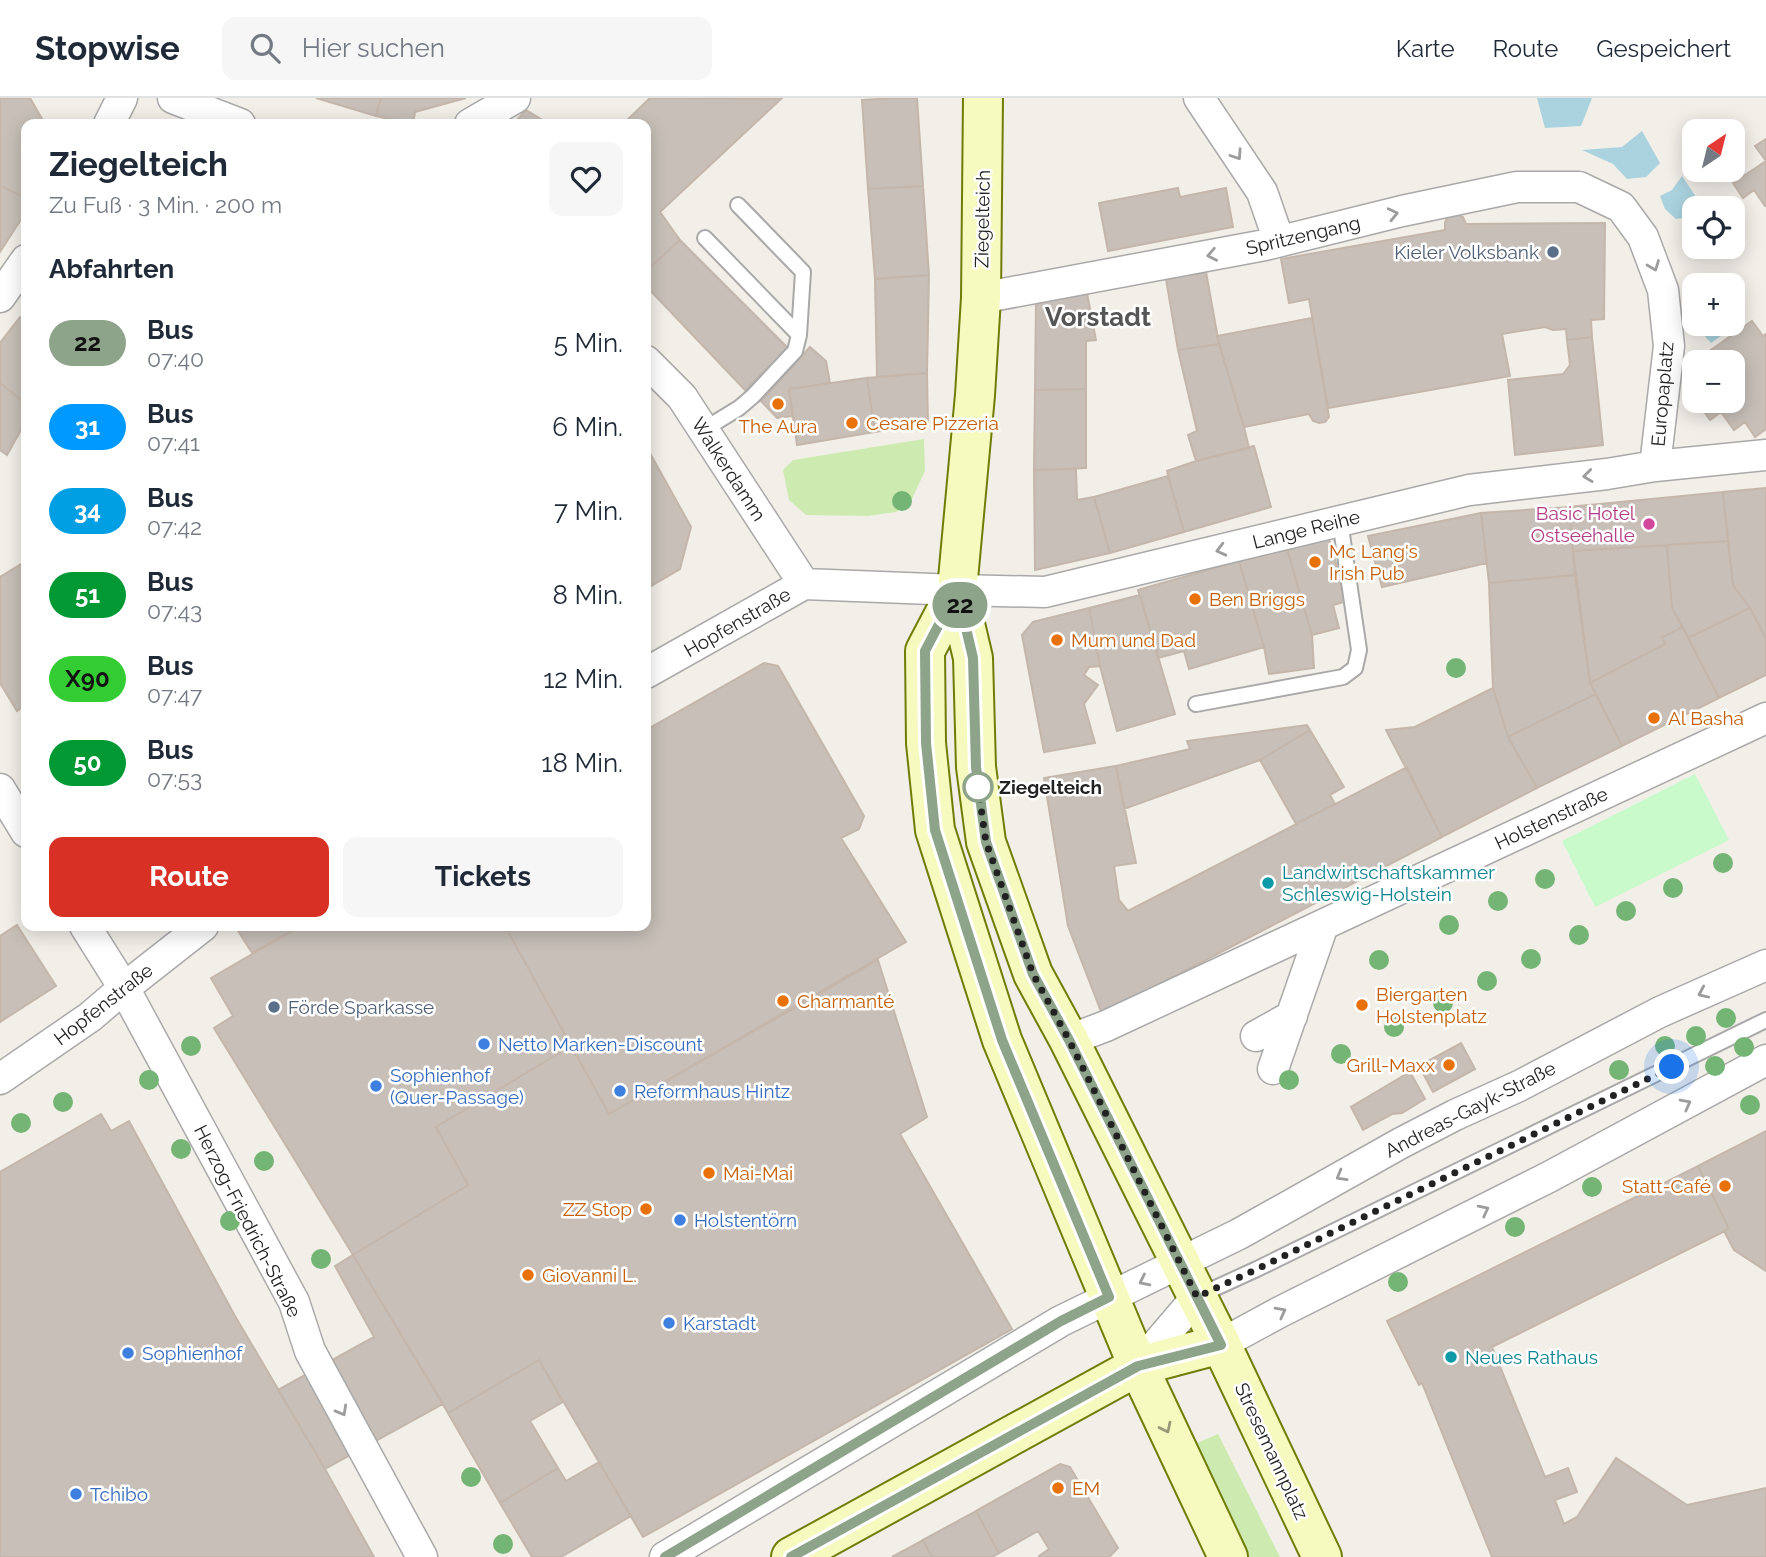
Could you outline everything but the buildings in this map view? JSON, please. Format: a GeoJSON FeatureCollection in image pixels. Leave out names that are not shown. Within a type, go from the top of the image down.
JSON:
{"type":"FeatureCollection","features":[{"type":"Feature","properties":{"kind":"main road","name":"Ziegelteich"},"geometry":{"type":"LineString","coordinates":[[983,98],[981,298],[957,590],[973,658],[976,767],[986,842],[1033,974],[1069,1040],[1197,1297]]}},
{"type":"Feature","properties":{"kind":"main road","name":"Ziegelteich"},"geometry":{"type":"LineString","coordinates":[[957,590],[925,651],[926,743],[935,830],[1002,1040],[1138,1366]]}},
{"type":"Feature","properties":{"kind":"main road","name":"Stresemannplatz"},"geometry":{"type":"LineString","coordinates":[[1197,1297],[1322,1557]]}},
{"type":"Feature","properties":{"kind":"main road"},"geometry":{"type":"LineString","coordinates":[[791,1557],[1138,1366],[1221,1345]]}},
{"type":"Feature","properties":{"kind":"main road"},"geometry":{"type":"LineString","coordinates":[[1138,1366],[1228,1557]]}},
{"type":"Feature","properties":{"kind":"street"},"geometry":{"type":"LineString","coordinates":[[112,119],[122,98]]}},
{"type":"Feature","properties":{"kind":"street"},"geometry":{"type":"LineString","coordinates":[[173,98],[227,119]]}},
{"type":"Feature","properties":{"kind":"street"},"geometry":{"type":"LineString","coordinates":[[479,119],[515,98]]}},
{"type":"Feature","properties":{"kind":"street"},"geometry":{"type":"LineString","coordinates":[[1199,98],[1262,192],[1279,241]]}},
{"type":"Feature","properties":{"kind":"street","name":"Spritzengang"},"geometry":{"type":"LineString","coordinates":[[981,298],[1279,241],[1517,187],[1578,187],[1621,207]]}},
{"type":"Feature","properties":{"kind":"street","name":"Europaplatz"},"geometry":{"type":"LineString","coordinates":[[1621,207],[1643,237],[1663,290],[1669,346],[1655,466]]}},
{"type":"Feature","properties":{"kind":"street"},"geometry":{"type":"LineString","coordinates":[[0,297],[21,267]]}},
{"type":"Feature","properties":{"kind":"street","name":"Walkerdamm"},"geometry":{"type":"LineString","coordinates":[[651,366],[682,397],[804,584]]}},
{"type":"Feature","properties":{"kind":"street","name":"Lange Reihe"},"geometry":{"type":"LineString","coordinates":[[957,590],[1045,592],[1469,490],[1766,455]]}},
{"type":"Feature","properties":{"kind":"street","name":"Hopfenstraße"},"geometry":{"type":"LineString","coordinates":[[651,670],[804,584],[957,590]]}},
{"type":"Feature","properties":{"kind":"street","name":"Holstenstraße"},"geometry":{"type":"LineString","coordinates":[[1069,1040],[1106,1026],[1766,718]]}},
{"type":"Feature","properties":{"kind":"street"},"geometry":{"type":"LineString","coordinates":[[0,789],[21,824]]}},
{"type":"Feature","properties":{"kind":"street"},"geometry":{"type":"LineString","coordinates":[[1273,1069],[1323,925]]}},
{"type":"Feature","properties":{"kind":"street","name":"Herzog-Friedrich-Straße"},"geometry":{"type":"LineString","coordinates":[[88,931],[124,988],[294,1302],[310,1351],[422,1557]]}},
{"type":"Feature","properties":{"kind":"street","name":"Hopfenstraße"},"geometry":{"type":"LineString","coordinates":[[0,1079],[90,1017],[197,931]]}},
{"type":"Feature","properties":{"kind":"street","name":"Andreas-Gayk-Straße"},"geometry":{"type":"LineString","coordinates":[[665,1557],[1061,1321],[1239,1234],[1444,1120],[1519,1086],[1660,1012],[1766,965]]}},
{"type":"Feature","properties":{"kind":"street"},"geometry":{"type":"LineString","coordinates":[[1256,1036],[1292,1016]]}},
{"type":"Feature","properties":{"kind":"street"},"geometry":{"type":"LineString","coordinates":[[1221,1345],[1280,1312],[1549,1177],[1766,1060]]}},
{"type":"Feature","properties":{"kind":"street"},"geometry":{"type":"LineString","coordinates":[[1138,1366],[1197,1297]]}},
{"type":"Feature","properties":{"kind":"lane"},"geometry":{"type":"LineString","coordinates":[[703,430],[753,396],[796,351],[799,335],[803,272],[738,205]]}},
{"type":"Feature","properties":{"kind":"lane"},"geometry":{"type":"LineString","coordinates":[[705,238],[799,335]]}},
{"type":"Feature","properties":{"kind":"lane"},"geometry":{"type":"LineString","coordinates":[[1196,704],[1343,677],[1355,668],[1359,650],[1340,521]]}},
{"type":"Feature","properties":{"kind":"lane"},"geometry":{"type":"LineString","coordinates":[[1197,1297],[1766,1020]]}},
{"type":"Feature","properties":{"kind":"green space"},"geometry":{"type":"Polygon","coordinates":[[[924,439],[925,471],[910,503],[896,512],[868,516],[806,515],[789,500],[783,470],[793,460],[924,439]]]}},
{"type":"Feature","properties":{"kind":"green space"},"geometry":{"type":"Polygon","coordinates":[[[1695,774],[1729,840],[1595,907],[1562,841],[1695,774]]]}},
{"type":"Feature","properties":{"kind":"green space"},"geometry":{"type":"Polygon","coordinates":[[[1218,1434],[1280,1557],[1249,1557],[1239,1542],[1197,1443],[1218,1434]]]}},
{"type":"Feature","properties":{"kind":"water"},"geometry":{"type":"Polygon","coordinates":[[[1537,98],[1592,98],[1581,126],[1545,128],[1537,98]]]}},
{"type":"Feature","properties":{"kind":"water"},"geometry":{"type":"Polygon","coordinates":[[[1642,131],[1660,163],[1646,177],[1627,179],[1613,164],[1582,150],[1622,147],[1642,131]]]}},
{"type":"Feature","properties":{"kind":"water"},"geometry":{"type":"Polygon","coordinates":[[[1682,176],[1682,182],[1686,182],[1695,196],[1682,196],[1682,218],[1676,219],[1665,209],[1660,196],[1672,190],[1682,176]]]}},
{"type":"Feature","properties":{"kind":"water"},"geometry":{"type":"Polygon","coordinates":[[[1705,336],[1721,336],[1711,343],[1705,336]]]}},
{"type":"Feature","properties":{"kind":"bus line","name":"22"},"geometry":{"type":"LineString","coordinates":[[665,1557],[1061,1321],[1109,1297],[1002,1040],[935,830],[926,743],[925,651],[957,590],[973,658],[976,767],[986,842],[1033,974],[1069,1040],[1221,1345],[1138,1366],[791,1557]]}},
{"type":"Feature","properties":{"kind":"place","name":"Kieler Volksbank"},"geometry":{"type":"Point","coordinates":[1553,252]}},
{"type":"Feature","properties":{"kind":"place","name":"The Aura"},"geometry":{"type":"Point","coordinates":[778,404]}},
{"type":"Feature","properties":{"kind":"place","name":"Cesare Pizzeria"},"geometry":{"type":"Point","coordinates":[852,423]}},
{"type":"Feature","properties":{"kind":"place","name":"Basic Hotel Ostseehalle"},"geometry":{"type":"Point","coordinates":[1649,524]}},
{"type":"Feature","properties":{"kind":"place","name":"Mc Lang's Irish Pub"},"geometry":{"type":"Point","coordinates":[1315,562]}},
{"type":"Feature","properties":{"kind":"place","name":"Ben Briggs"},"geometry":{"type":"Point","coordinates":[1195,599]}},
{"type":"Feature","properties":{"kind":"place","name":"Mum und Dad"},"geometry":{"type":"Point","coordinates":[1057,640]}},
{"type":"Feature","properties":{"kind":"place","name":"Al Basha"},"geometry":{"type":"Point","coordinates":[1654,718]}},
{"type":"Feature","properties":{"kind":"place","name":"Ziegelteich"},"geometry":{"type":"Point","coordinates":[978,787]}},
{"type":"Feature","properties":{"kind":"place","name":"Landwirtschaftskammer Schleswig-Holstein"},"geometry":{"type":"Point","coordinates":[1268,883]}},
{"type":"Feature","properties":{"kind":"place","name":"Charmanté"},"geometry":{"type":"Point","coordinates":[783,1001]}},
{"type":"Feature","properties":{"kind":"place","name":"Biergarten Holstenplatz"},"geometry":{"type":"Point","coordinates":[1362,1005]}},
{"type":"Feature","properties":{"kind":"place","name":"Förde Sparkasse"},"geometry":{"type":"Point","coordinates":[274,1007]}},
{"type":"Feature","properties":{"kind":"place","name":"Netto Marken-Discount"},"geometry":{"type":"Point","coordinates":[484,1044]}},
{"type":"Feature","properties":{"kind":"place","name":"Grill-Maxx"},"geometry":{"type":"Point","coordinates":[1449,1065]}},
{"type":"Feature","properties":{"kind":"place","name":"Sophienhof (Quer-Passage)"},"geometry":{"type":"Point","coordinates":[376,1086]}},
{"type":"Feature","properties":{"kind":"place","name":"Reformhaus Hintz"},"geometry":{"type":"Point","coordinates":[620,1091]}},
{"type":"Feature","properties":{"kind":"place","name":"Mai-Mai"},"geometry":{"type":"Point","coordinates":[709,1173]}},
{"type":"Feature","properties":{"kind":"place","name":"Statt-Café"},"geometry":{"type":"Point","coordinates":[1725,1186]}},
{"type":"Feature","properties":{"kind":"place","name":"ZZ Stop"},"geometry":{"type":"Point","coordinates":[646,1209]}},
{"type":"Feature","properties":{"kind":"place","name":"Holstentörn"},"geometry":{"type":"Point","coordinates":[680,1220]}},
{"type":"Feature","properties":{"kind":"place","name":"Giovanni L."},"geometry":{"type":"Point","coordinates":[528,1275]}},
{"type":"Feature","properties":{"kind":"place","name":"Karstadt"},"geometry":{"type":"Point","coordinates":[669,1323]}},
{"type":"Feature","properties":{"kind":"place","name":"Sophienhof"},"geometry":{"type":"Point","coordinates":[128,1353]}},
{"type":"Feature","properties":{"kind":"place","name":"Neues Rathaus"},"geometry":{"type":"Point","coordinates":[1451,1357]}},
{"type":"Feature","properties":{"kind":"place","name":"EM"},"geometry":{"type":"Point","coordinates":[1058,1488]}},
{"type":"Feature","properties":{"kind":"place","name":"Tchibo"},"geometry":{"type":"Point","coordinates":[76,1494]}},
{"type":"Feature","properties":{"kind":"district","name":"Vorstadt"},"geometry":{"type":"Point","coordinates":[1098,317]}},
{"type":"Feature","properties":{"kind":"route"},"geometry":{"type":"LineString","coordinates":[[978,787],[986,842],[1033,974],[1069,1040],[1197,1297],[1672,1067]]}}]}
